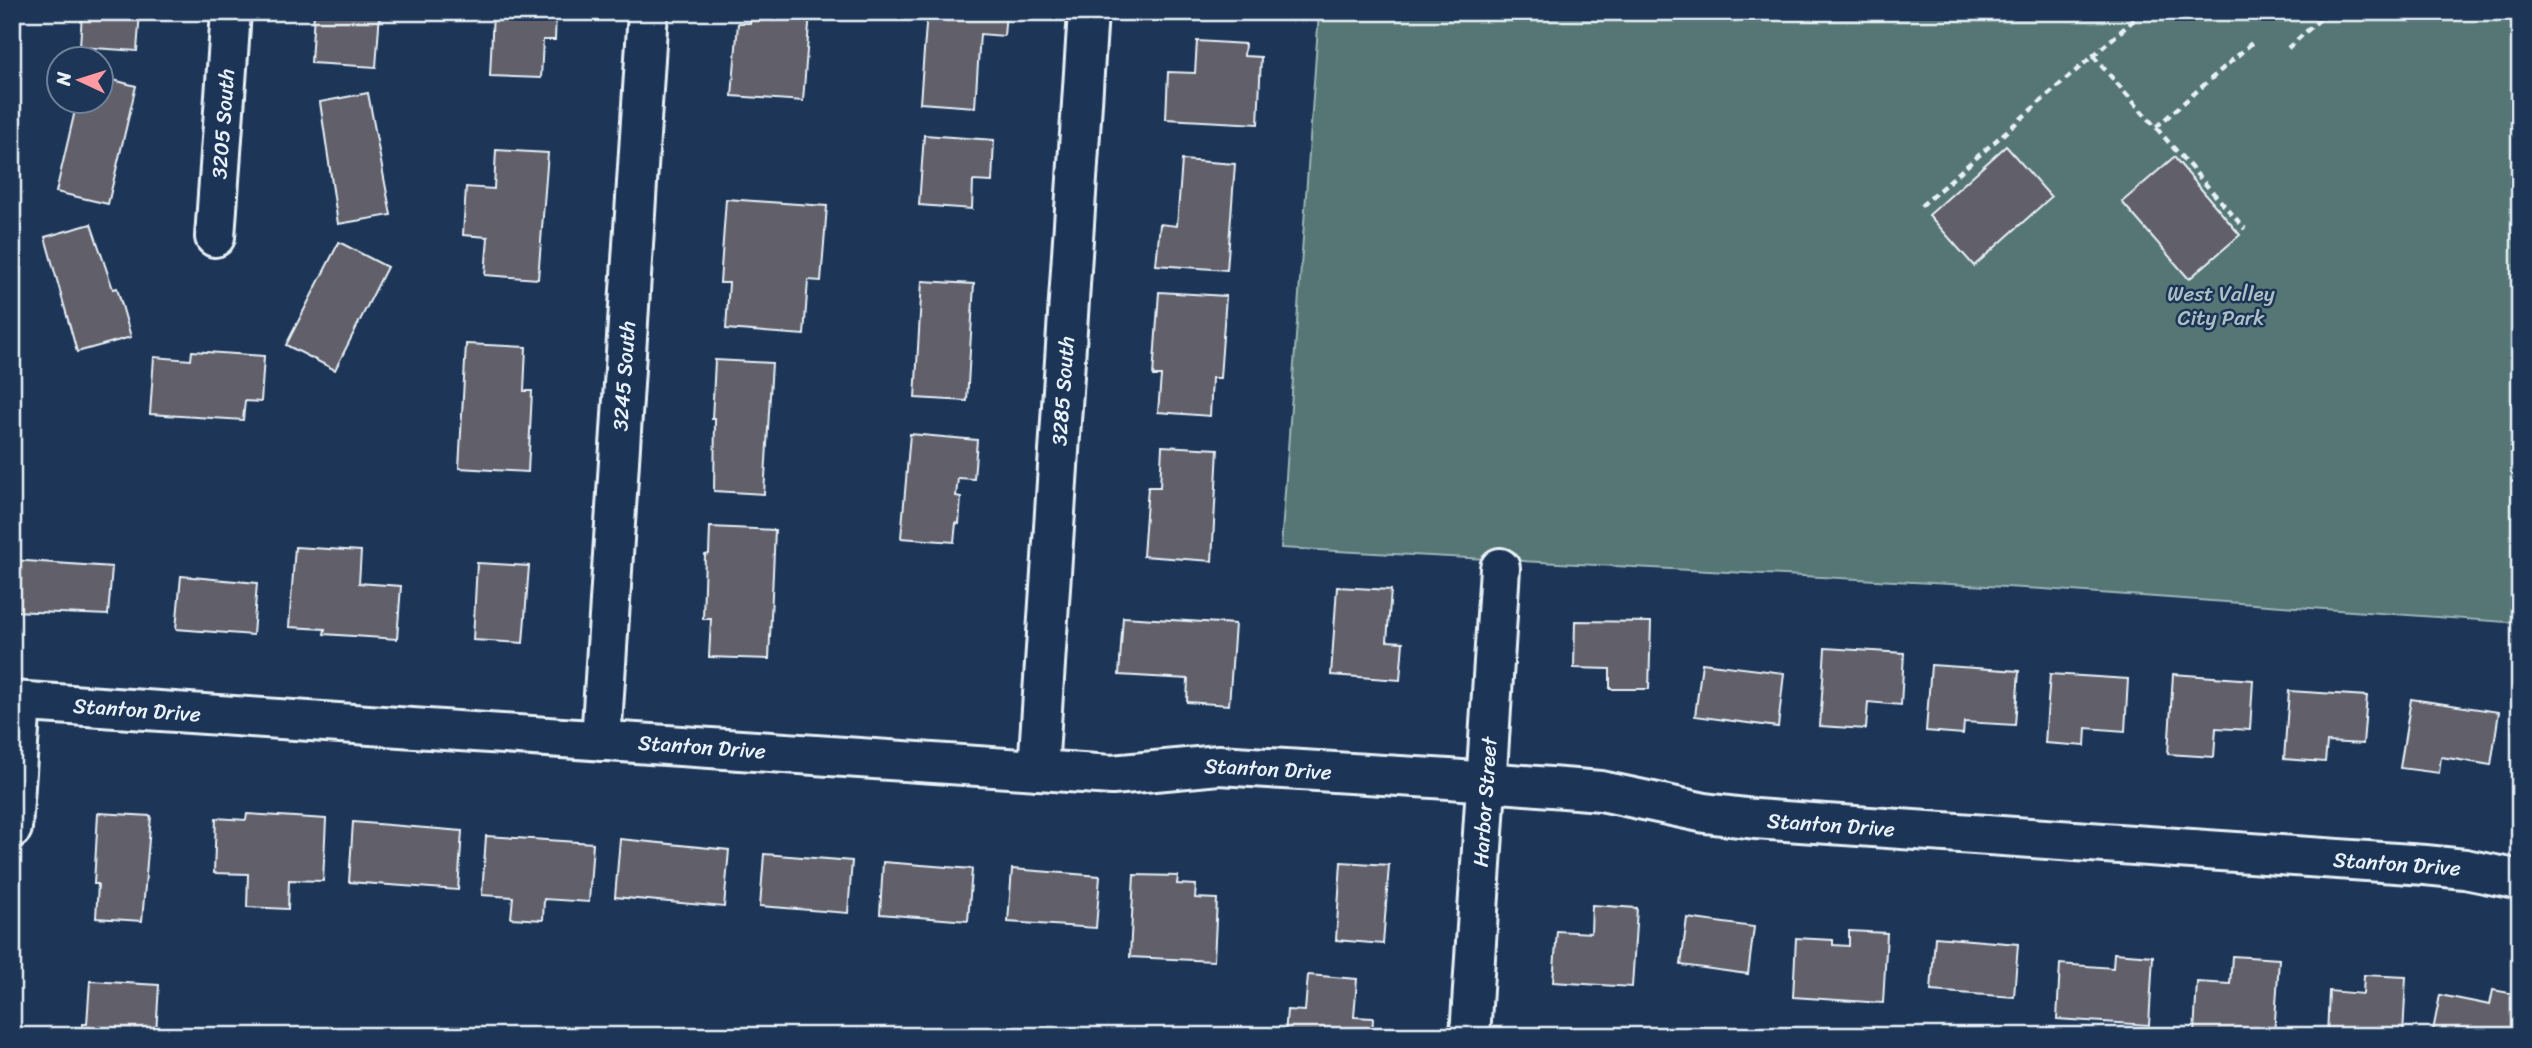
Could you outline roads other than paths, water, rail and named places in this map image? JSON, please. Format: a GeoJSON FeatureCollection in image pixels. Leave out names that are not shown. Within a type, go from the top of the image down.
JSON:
{"type":"FeatureCollection","features":[{"type":"Feature","properties":{"kind":"street","name":"3205 South"},"geometry":{"type":"LineString","coordinates":[[215,237],[231,12]]}},
{"type":"Feature","properties":{"kind":"street","name":"3245 South"},"geometry":{"type":"LineString","coordinates":[[601,741],[648,12]]}},
{"type":"Feature","properties":{"kind":"street","name":"3285 South"},"geometry":{"type":"LineString","coordinates":[[1038,770],[1088,12]]}},
{"type":"Feature","properties":{"kind":"street","name":"Harbor Street"},"geometry":{"type":"LineString","coordinates":[[1469,1036],[1500,568]]}},
{"type":"Feature","properties":{"kind":"street","name":"Stanton Drive"},"geometry":{"type":"LineString","coordinates":[[16,702],[1112,775],[1219,765],[1486,782],[1601,791],[1705,813],[1755,820],[2425,865],[2520,880]]}},
{"type":"Feature","properties":{"kind":"street"},"geometry":{"type":"LineString","coordinates":[[12,828],[16,702]]}},
{"type":"Feature","properties":{"kind":"park label","name":"West Valley City Park"},"geometry":{"type":"Point","coordinates":[2221,306]}}]}
